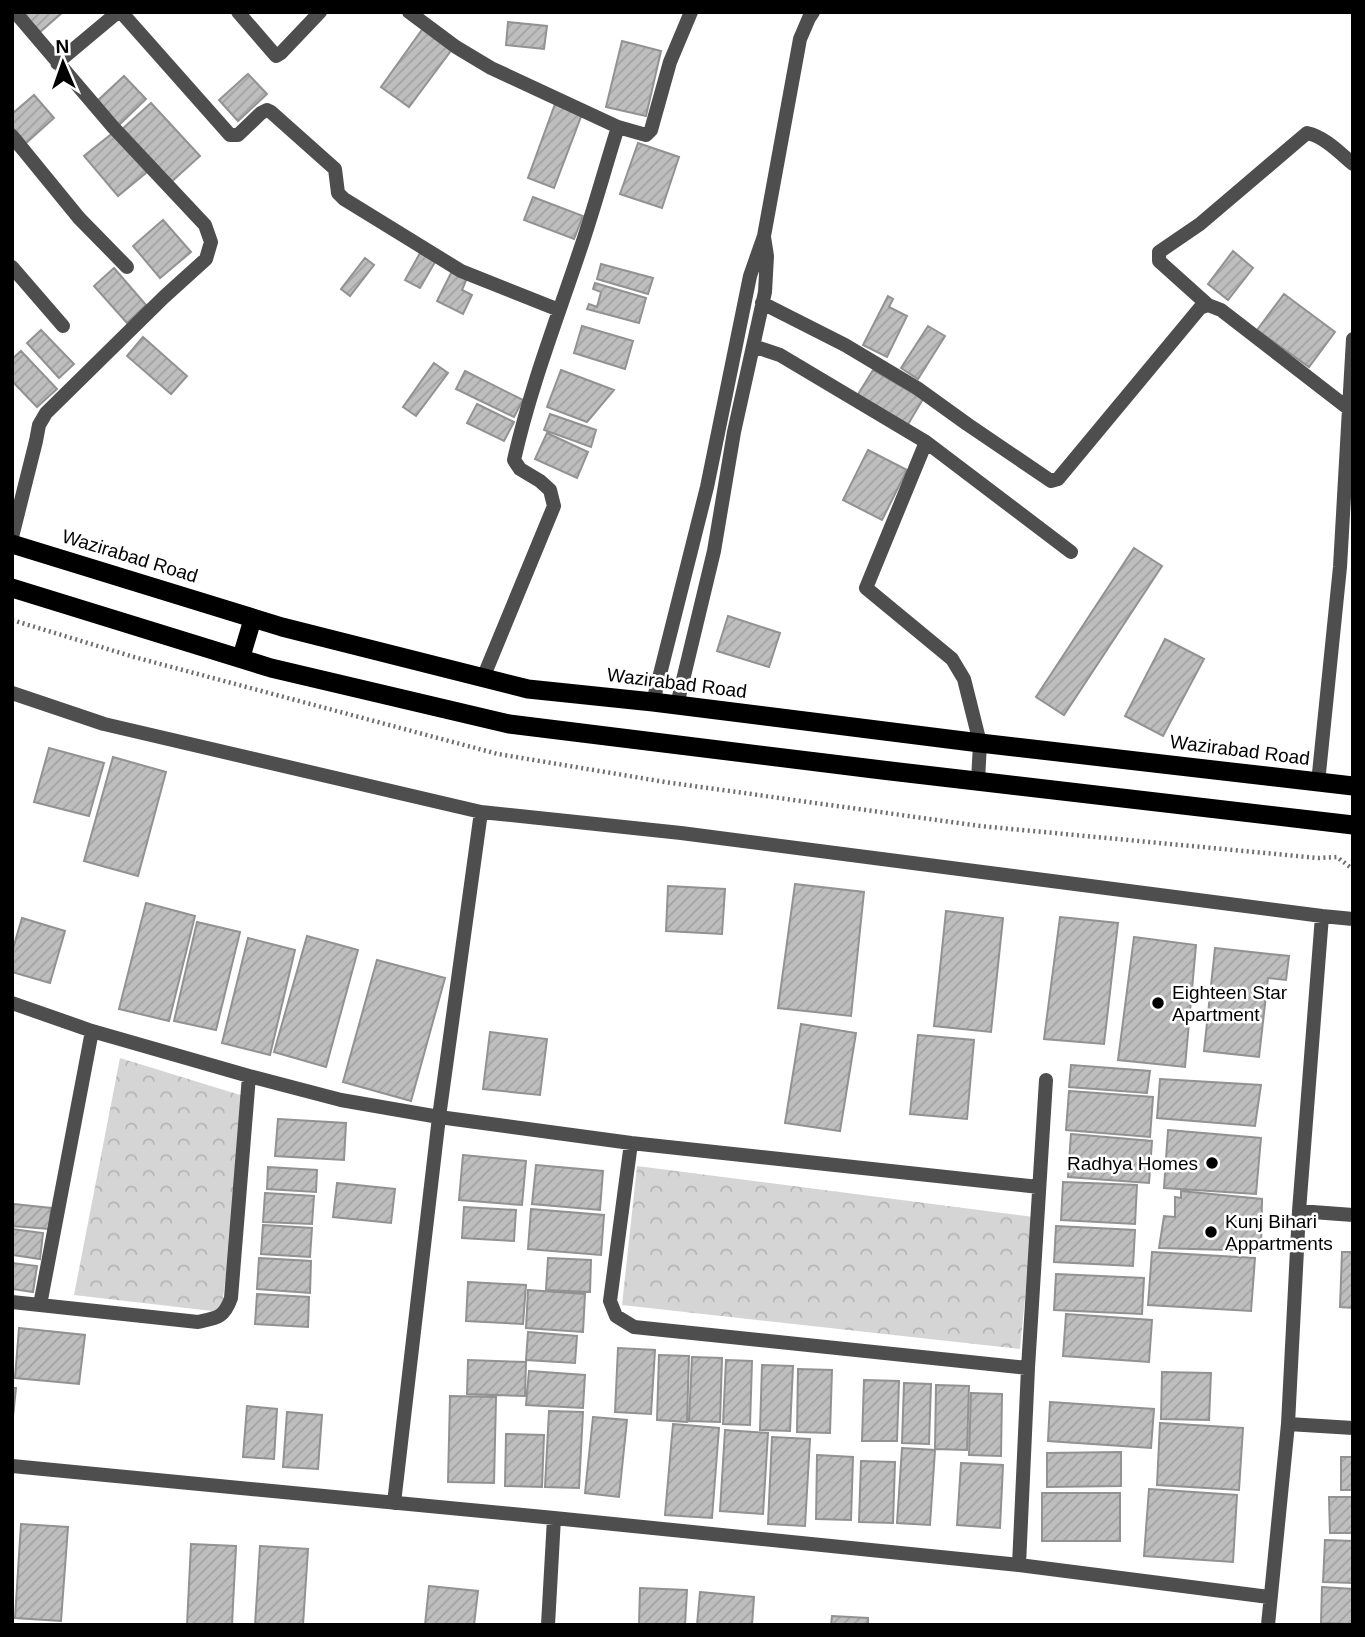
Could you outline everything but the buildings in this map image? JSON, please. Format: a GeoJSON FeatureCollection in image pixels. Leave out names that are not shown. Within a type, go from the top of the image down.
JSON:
{"type":"FeatureCollection","features":[{"type":"Feature","properties":{"kind":"highway","name":"Wazirabad Road"},"geometry":{"type":"LineString","coordinates":[[12,544],[282,627],[528,689],[1353,786]]}},
{"type":"Feature","properties":{"kind":"highway"},"geometry":{"type":"LineString","coordinates":[[12,588],[271,668],[509,724],[1353,825]]}},
{"type":"Feature","properties":{"kind":"main road"},"geometry":{"type":"LineString","coordinates":[[241,658],[253,618]]}},
{"type":"Feature","properties":{"kind":"street"},"geometry":{"type":"LineString","coordinates":[[12,537],[39,425],[46,413],[206,259],[211,242],[205,225],[113,127],[15,12]]}},
{"type":"Feature","properties":{"kind":"street"},"geometry":{"type":"LineString","coordinates":[[57,62],[119,12],[230,135],[238,135],[261,113],[267,110],[271,112],[335,169],[338,193],[344,199],[461,271],[559,310]]}},
{"type":"Feature","properties":{"kind":"street"},"geometry":{"type":"LineString","coordinates":[[238,12],[276,56],[320,12]]}},
{"type":"Feature","properties":{"kind":"street"},"geometry":{"type":"LineString","coordinates":[[409,12],[456,47],[491,68],[618,127],[646,135],[650,130],[670,62],[691,12]]}},
{"type":"Feature","properties":{"kind":"street"},"geometry":{"type":"LineString","coordinates":[[653,702],[707,486],[750,276],[764,236],[800,40],[813,12]]}},
{"type":"Feature","properties":{"kind":"street"},"geometry":{"type":"LineString","coordinates":[[482,678],[554,506],[550,490],[520,469],[514,460],[618,127]]}},
{"type":"Feature","properties":{"kind":"street"},"geometry":{"type":"LineString","coordinates":[[1349,409],[1221,310],[1208,305],[1160,261],[1159,252],[1200,224],[1307,134],[1316,135],[1353,164]]}},
{"type":"Feature","properties":{"kind":"street"},"geometry":{"type":"LineString","coordinates":[[12,136],[79,218],[127,267]]}},
{"type":"Feature","properties":{"kind":"street"},"geometry":{"type":"LineString","coordinates":[[677,705],[714,551],[734,432],[765,292],[767,256],[764,236]]}},
{"type":"Feature","properties":{"kind":"street"},"geometry":{"type":"LineString","coordinates":[[12,267],[63,326]]}},
{"type":"Feature","properties":{"kind":"street"},"geometry":{"type":"LineString","coordinates":[[762,303],[845,345],[917,388],[1051,481],[1058,479],[1200,308],[1208,305]]}},
{"type":"Feature","properties":{"kind":"street"},"geometry":{"type":"LineString","coordinates":[[1318,783],[1340,568],[1353,340]]}},
{"type":"Feature","properties":{"kind":"street"},"geometry":{"type":"LineString","coordinates":[[753,346],[780,355],[926,442],[1071,552]]}},
{"type":"Feature","properties":{"kind":"street"},"geometry":{"type":"LineString","coordinates":[[926,442],[866,588],[952,659],[964,679],[980,743],[978,781]]}},
{"type":"Feature","properties":{"kind":"street"},"geometry":{"type":"LineString","coordinates":[[12,692],[104,724],[481,812],[681,833],[1353,919]]}},
{"type":"Feature","properties":{"kind":"street"},"geometry":{"type":"LineString","coordinates":[[394,1503],[439,1116],[481,812]]}},
{"type":"Feature","properties":{"kind":"street"},"geometry":{"type":"LineString","coordinates":[[1268,1625],[1288,1424],[1300,1210],[1322,916]]}},
{"type":"Feature","properties":{"kind":"street"},"geometry":{"type":"LineString","coordinates":[[12,1003],[92,1031],[341,1100],[631,1143],[1039,1187]]}},
{"type":"Feature","properties":{"kind":"street"},"geometry":{"type":"LineString","coordinates":[[40,1305],[92,1031]]}},
{"type":"Feature","properties":{"kind":"street"},"geometry":{"type":"LineString","coordinates":[[12,1302],[198,1322],[215,1318],[227,1310],[231,1298],[249,1076]]}},
{"type":"Feature","properties":{"kind":"street"},"geometry":{"type":"LineString","coordinates":[[1019,1565],[1046,1080]]}},
{"type":"Feature","properties":{"kind":"street"},"geometry":{"type":"LineString","coordinates":[[631,1143],[610,1301],[616,1316],[634,1327],[1028,1368]]}},
{"type":"Feature","properties":{"kind":"street"},"geometry":{"type":"LineString","coordinates":[[1300,1210],[1353,1215]]}},
{"type":"Feature","properties":{"kind":"street"},"geometry":{"type":"LineString","coordinates":[[1288,1424],[1353,1428]]}},
{"type":"Feature","properties":{"kind":"street"},"geometry":{"type":"LineString","coordinates":[[12,1466],[1019,1565],[1269,1597]]}},
{"type":"Feature","properties":{"kind":"street"},"geometry":{"type":"LineString","coordinates":[[548,1625],[554,1518]]}},
{"type":"Feature","properties":{"kind":"green space"},"geometry":{"type":"Polygon","coordinates":[[[120,1058],[250,1098],[221,1312],[74,1295],[120,1058]]]}},
{"type":"Feature","properties":{"kind":"green space"},"geometry":{"type":"Polygon","coordinates":[[[637,1166],[1033,1217],[1020,1349],[622,1305],[637,1166]]]}},
{"type":"Feature","properties":{"kind":"place","name":"Eighteen Star Apartment"},"geometry":{"type":"Point","coordinates":[1158,1003]}},
{"type":"Feature","properties":{"kind":"place","name":"Radhya Homes"},"geometry":{"type":"Point","coordinates":[1212,1163]}},
{"type":"Feature","properties":{"kind":"place","name":"Kunj Bihari Appartments"},"geometry":{"type":"Point","coordinates":[1211,1232]}}]}
